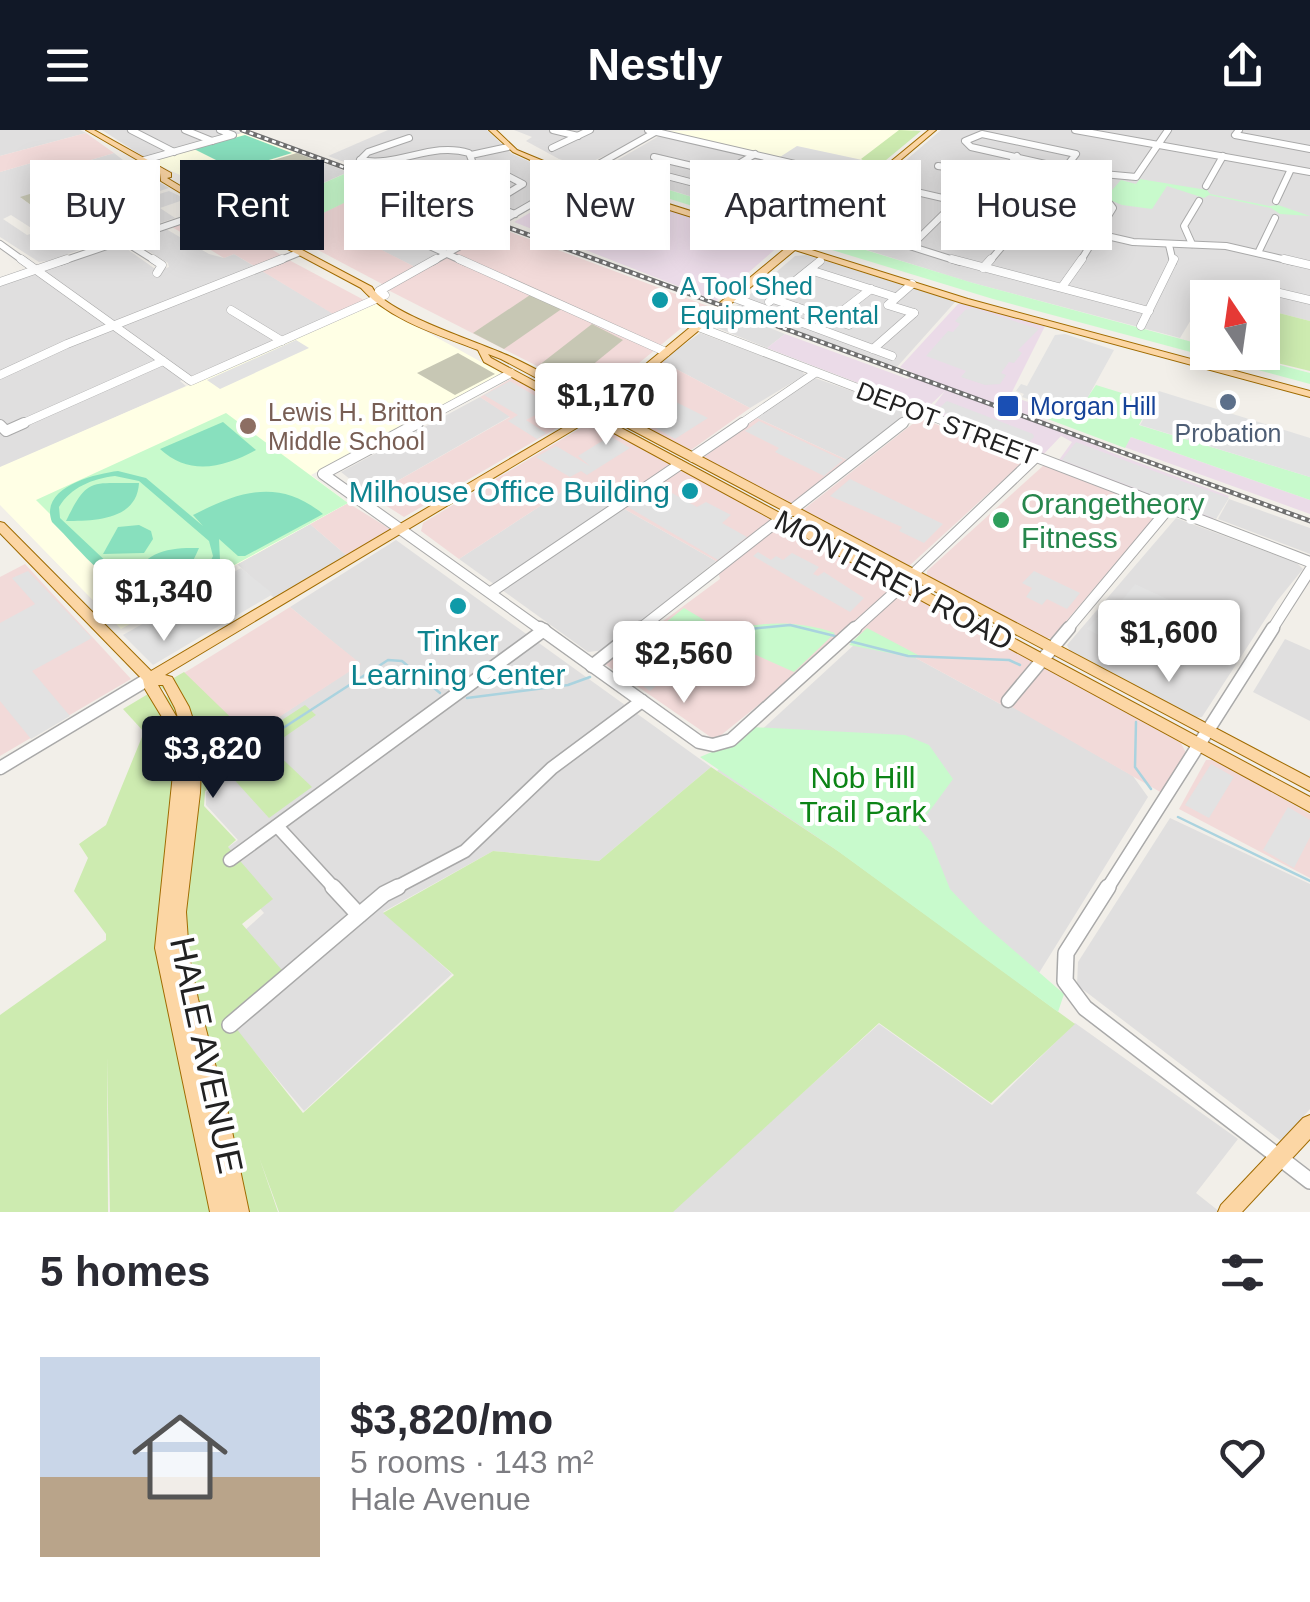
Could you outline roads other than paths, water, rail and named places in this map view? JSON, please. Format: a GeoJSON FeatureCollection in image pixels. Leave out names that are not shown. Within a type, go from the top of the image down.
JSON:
{"type":"FeatureCollection","features":[{"type":"Feature","properties":{"kind":"main road","name":"MONTEREY ROAD"},"geometry":{"type":"LineString","coordinates":[[91,130],[139,160]]}},
{"type":"Feature","properties":{"kind":"main road"},"geometry":{"type":"LineString","coordinates":[[492,130],[507,146],[543,160]]}},
{"type":"Feature","properties":{"kind":"main road"},"geometry":{"type":"LineString","coordinates":[[502,130],[531,154],[545,160]]}},
{"type":"Feature","properties":{"kind":"main road"},"geometry":{"type":"LineString","coordinates":[[897,160],[933,130]]}},
{"type":"Feature","properties":{"kind":"main road","name":"MONTEREY ROAD"},"geometry":{"type":"LineString","coordinates":[[162,174],[180,183]]}},
{"type":"Feature","properties":{"kind":"main road","name":"MONTEREY ROAD"},"geometry":{"type":"LineString","coordinates":[[162,174],[180,189]]}},
{"type":"Feature","properties":{"kind":"main road","name":"MONTEREY ROAD"},"geometry":{"type":"LineString","coordinates":[[292,250],[380,295],[412,319],[499,355],[680,465],[789,516],[1205,738],[1310,785]]}},
{"type":"Feature","properties":{"kind":"main road"},"geometry":{"type":"LineString","coordinates":[[150,678],[595,412],[789,250]]}},
{"type":"Feature","properties":{"kind":"main road"},"geometry":{"type":"LineString","coordinates":[[813,250],[912,284],[1310,390]]}},
{"type":"Feature","properties":{"kind":"main road"},"geometry":{"type":"LineString","coordinates":[[816,250],[1310,390]]}},
{"type":"Feature","properties":{"kind":"main road","name":"MONTEREY ROAD"},"geometry":{"type":"LineString","coordinates":[[482,351],[488,360],[512,373],[693,456],[789,516]]}},
{"type":"Feature","properties":{"kind":"main road","name":"HALE AVENUE"},"geometry":{"type":"LineString","coordinates":[[0,526],[150,678],[152,689],[172,721],[181,764],[164,948],[220,1212]]}},
{"type":"Feature","properties":{"kind":"main road","name":"HALE AVENUE"},"geometry":{"type":"LineString","coordinates":[[150,678],[165,680],[176,694],[185,709],[194,748],[180,884],[180,942],[239,1212]]}},
{"type":"Feature","properties":{"kind":"main road","name":"MONTEREY ROAD"},"geometry":{"type":"LineString","coordinates":[[1205,738],[1310,805]]}},
{"type":"Feature","properties":{"kind":"main road"},"geometry":{"type":"LineString","coordinates":[[1228,1212],[1310,1125]]}},
{"type":"Feature","properties":{"kind":"street"},"geometry":{"type":"LineString","coordinates":[[131,130],[174,152]]}},
{"type":"Feature","properties":{"kind":"street"},"geometry":{"type":"LineString","coordinates":[[185,130],[212,141]]}},
{"type":"Feature","properties":{"kind":"street"},"geometry":{"type":"LineString","coordinates":[[145,160],[233,135],[220,130]]}},
{"type":"Feature","properties":{"kind":"street"},"geometry":{"type":"LineString","coordinates":[[418,130],[409,138],[368,152],[360,160],[391,162],[426,149],[456,148],[470,154],[507,146]]}},
{"type":"Feature","properties":{"kind":"street"},"geometry":{"type":"LineString","coordinates":[[554,130],[578,136]]}},
{"type":"Feature","properties":{"kind":"street"},"geometry":{"type":"LineString","coordinates":[[552,148],[590,130]]}},
{"type":"Feature","properties":{"kind":"street"},"geometry":{"type":"LineString","coordinates":[[607,160],[655,130],[779,160]]}},
{"type":"Feature","properties":{"kind":"street"},"geometry":{"type":"LineString","coordinates":[[1075,130],[1310,172]]}},
{"type":"Feature","properties":{"kind":"street"},"geometry":{"type":"LineString","coordinates":[[1112,175],[1133,178],[1168,130]]}},
{"type":"Feature","properties":{"kind":"street"},"geometry":{"type":"LineString","coordinates":[[1239,130],[1235,135],[1310,150]]}},
{"type":"Feature","properties":{"kind":"street"},"geometry":{"type":"LineString","coordinates":[[1020,160],[968,146],[965,141],[982,134],[1076,154],[1071,160]]}},
{"type":"Feature","properties":{"kind":"street"},"geometry":{"type":"LineString","coordinates":[[409,138],[426,149]]}},
{"type":"Feature","properties":{"kind":"street"},"geometry":{"type":"LineString","coordinates":[[470,154],[472,160]]}},
{"type":"Feature","properties":{"kind":"street"},"geometry":{"type":"LineString","coordinates":[[745,160],[755,154]]}},
{"type":"Feature","properties":{"kind":"street"},"geometry":{"type":"LineString","coordinates":[[654,156],[690,166]]}},
{"type":"Feature","properties":{"kind":"street"},"geometry":{"type":"LineString","coordinates":[[1206,186],[1224,156]]}},
{"type":"Feature","properties":{"kind":"street"},"geometry":{"type":"LineString","coordinates":[[677,163],[662,176],[690,182]]}},
{"type":"Feature","properties":{"kind":"street"},"geometry":{"type":"LineString","coordinates":[[1276,201],[1291,169]]}},
{"type":"Feature","properties":{"kind":"street"},"geometry":{"type":"LineString","coordinates":[[510,178],[522,184],[510,192]]}},
{"type":"Feature","properties":{"kind":"street"},"geometry":{"type":"LineString","coordinates":[[1192,244],[1184,226],[1199,201]]}},
{"type":"Feature","properties":{"kind":"street"},"geometry":{"type":"LineString","coordinates":[[921,236],[941,216]]}},
{"type":"Feature","properties":{"kind":"street"},"geometry":{"type":"LineString","coordinates":[[1258,253],[1275,218]]}},
{"type":"Feature","properties":{"kind":"street"},"geometry":{"type":"LineString","coordinates":[[1112,236],[1258,253],[1310,265]]}},
{"type":"Feature","properties":{"kind":"street"},"geometry":{"type":"LineString","coordinates":[[0,244],[192,381],[380,295],[452,250]]}},
{"type":"Feature","properties":{"kind":"street"},"geometry":{"type":"LineString","coordinates":[[1142,326],[1174,260],[1169,244]]}},
{"type":"Feature","properties":{"kind":"street"},"geometry":{"type":"LineString","coordinates":[[921,249],[1149,311]]}},
{"type":"Feature","properties":{"kind":"street"},"geometry":{"type":"LineString","coordinates":[[0,282],[93,250]]}},
{"type":"Feature","properties":{"kind":"street"},"geometry":{"type":"LineString","coordinates":[[138,250],[162,265],[157,273]]}},
{"type":"Feature","properties":{"kind":"street"},"geometry":{"type":"LineString","coordinates":[[440,250],[666,352]]}},
{"type":"Feature","properties":{"kind":"street"},"geometry":{"type":"LineString","coordinates":[[983,268],[999,250]]}},
{"type":"Feature","properties":{"kind":"street"},"geometry":{"type":"LineString","coordinates":[[1062,287],[1086,250]]}},
{"type":"Feature","properties":{"kind":"street"},"geometry":{"type":"LineString","coordinates":[[0,375],[298,253]]}},
{"type":"Feature","properties":{"kind":"street"},"geometry":{"type":"LineString","coordinates":[[762,308],[820,262]]}},
{"type":"Feature","properties":{"kind":"street"},"geometry":{"type":"LineString","coordinates":[[810,270],[895,297]]}},
{"type":"Feature","properties":{"kind":"street"},"geometry":{"type":"LineString","coordinates":[[873,349],[914,314],[888,305],[912,284]]}},
{"type":"Feature","properties":{"kind":"street"},"geometry":{"type":"LineString","coordinates":[[832,318],[870,289]]}},
{"type":"Feature","properties":{"kind":"street"},"geometry":{"type":"LineString","coordinates":[[1280,293],[1310,300]]}},
{"type":"Feature","properties":{"kind":"street"},"geometry":{"type":"LineString","coordinates":[[732,297],[892,356]]}},
{"type":"Feature","properties":{"kind":"street"},"geometry":{"type":"LineString","coordinates":[[774,299],[849,325]]}},
{"type":"Feature","properties":{"kind":"street"},"geometry":{"type":"LineString","coordinates":[[231,310],[282,341]]}},
{"type":"Feature","properties":{"kind":"street","name":"DEPOT STREET"},"geometry":{"type":"LineString","coordinates":[[696,326],[1310,562]]}},
{"type":"Feature","properties":{"kind":"street"},"geometry":{"type":"LineString","coordinates":[[0,426],[6,431],[163,361]]}},
{"type":"Feature","properties":{"kind":"street"},"geometry":{"type":"LineString","coordinates":[[693,456],[815,372]]}},
{"type":"Feature","properties":{"kind":"street"},"geometry":{"type":"LineString","coordinates":[[512,373],[323,474],[698,742],[713,745],[731,740],[1036,457]]}},
{"type":"Feature","properties":{"kind":"street"},"geometry":{"type":"LineString","coordinates":[[592,666],[918,412]]}},
{"type":"Feature","properties":{"kind":"street"},"geometry":{"type":"LineString","coordinates":[[491,592],[680,465]]}},
{"type":"Feature","properties":{"kind":"street"},"geometry":{"type":"LineString","coordinates":[[1008,701],[1169,508]]}},
{"type":"Feature","properties":{"kind":"street"},"geometry":{"type":"LineString","coordinates":[[1310,570],[1066,953],[1065,981],[1085,1008],[1310,1181]]}},
{"type":"Feature","properties":{"kind":"street"},"geometry":{"type":"LineString","coordinates":[[230,860],[544,630]]}},
{"type":"Feature","properties":{"kind":"street"},"geometry":{"type":"LineString","coordinates":[[0,768],[150,678]]}},
{"type":"Feature","properties":{"kind":"street"},"geometry":{"type":"LineString","coordinates":[[230,1025],[384,894],[465,851],[552,768],[642,701]]}},
{"type":"Feature","properties":{"kind":"street"},"geometry":{"type":"LineString","coordinates":[[277,826],[359,915]]}},
{"type":"Feature","properties":{"kind":"waterway"},"geometry":{"type":"LineString","coordinates":[[675,624],[710,633],[790,625],[839,637]]}},
{"type":"Feature","properties":{"kind":"waterway"},"geometry":{"type":"LineString","coordinates":[[849,641],[908,656],[1009,660],[1020,665]]}},
{"type":"Feature","properties":{"kind":"waterway"},"geometry":{"type":"LineString","coordinates":[[263,741],[388,660],[402,661],[440,693]]}},
{"type":"Feature","properties":{"kind":"waterway"},"geometry":{"type":"LineString","coordinates":[[467,698],[568,685],[590,677]]}},
{"type":"Feature","properties":{"kind":"waterway"},"geometry":{"type":"LineString","coordinates":[[1136,722],[1135,767],[1151,789]]}},
{"type":"Feature","properties":{"kind":"waterway"},"geometry":{"type":"LineString","coordinates":[[1178,817],[1310,881]]}},
{"type":"Feature","properties":{"kind":"railway"},"geometry":{"type":"LineString","coordinates":[[242,130],[1310,521]]}},
{"type":"Feature","properties":{"kind":"place","name":"A Tool Shed Equipment Rental"},"geometry":{"type":"Point","coordinates":[660,300]}},
{"type":"Feature","properties":{"kind":"place","name":"Probation"},"geometry":{"type":"Point","coordinates":[1228,402]}},
{"type":"Feature","properties":{"kind":"place","name":"Morgan Hill"},"geometry":{"type":"Point","coordinates":[1008,406]}},
{"type":"Feature","properties":{"kind":"place","name":"Lewis H. Britton Middle School"},"geometry":{"type":"Point","coordinates":[248,426]}},
{"type":"Feature","properties":{"kind":"place","name":"Milhouse Office Building"},"geometry":{"type":"Point","coordinates":[690,491]}},
{"type":"Feature","properties":{"kind":"place","name":"Orangetheory Fitness"},"geometry":{"type":"Point","coordinates":[1001,520]}},
{"type":"Feature","properties":{"kind":"place","name":"Tinker Learning Center"},"geometry":{"type":"Point","coordinates":[458,606]}},
{"type":"Feature","properties":{"kind":"park label","name":"Nob Hill Trail Park"},"geometry":{"type":"Point","coordinates":[863,794]}}]}
